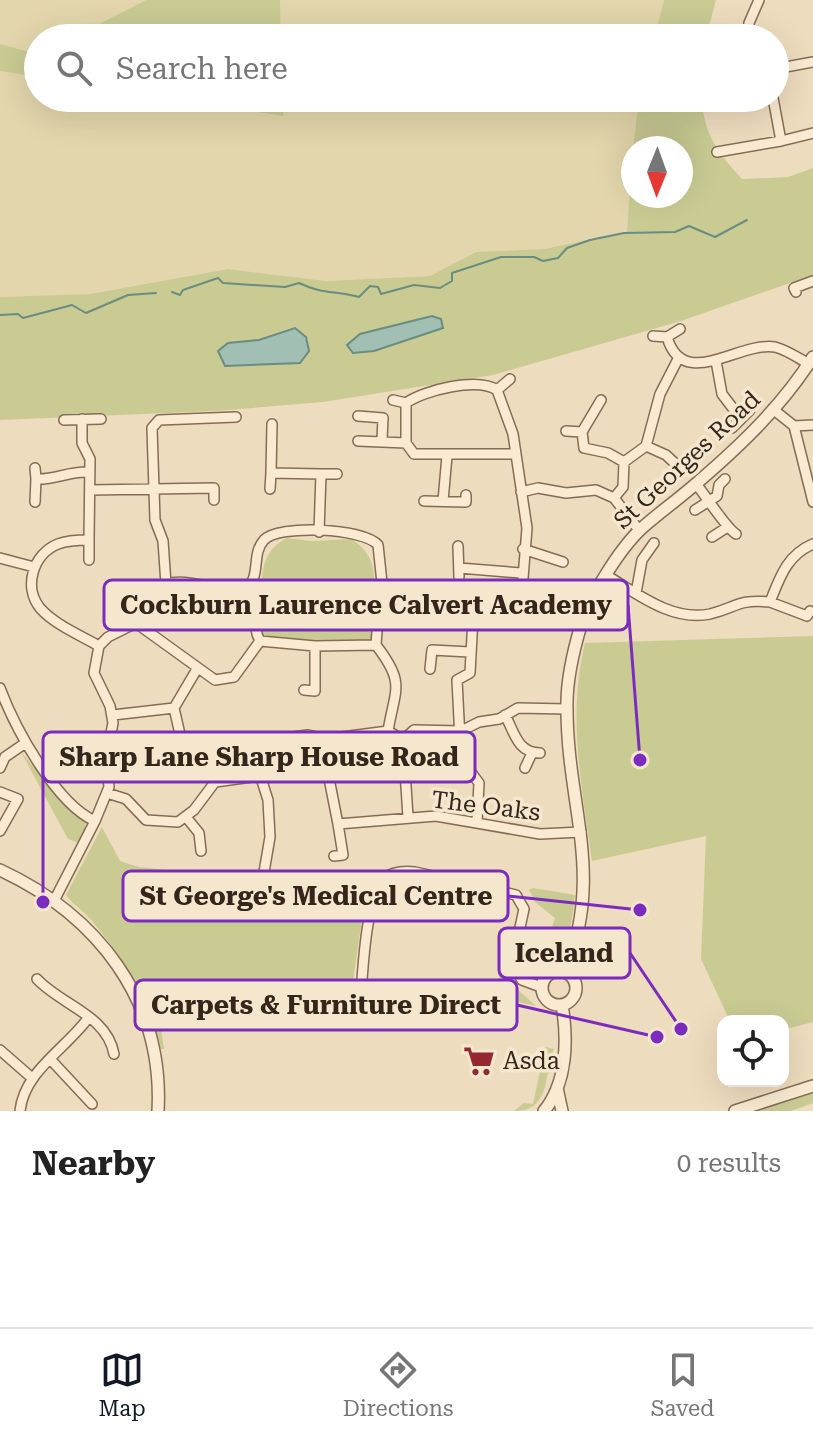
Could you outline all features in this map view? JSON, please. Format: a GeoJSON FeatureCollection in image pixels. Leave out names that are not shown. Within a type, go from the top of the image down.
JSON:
{"type":"FeatureCollection","features":[{"type":"Feature","properties":{"kind":"street"},"geometry":{"type":"LineString","coordinates":[[749,24],[759,0]]}},
{"type":"Feature","properties":{"kind":"street"},"geometry":{"type":"LineString","coordinates":[[789,66],[813,62]]}},
{"type":"Feature","properties":{"kind":"street"},"geometry":{"type":"LineString","coordinates":[[776,112],[781,141]]}},
{"type":"Feature","properties":{"kind":"street"},"geometry":{"type":"LineString","coordinates":[[717,152],[813,133]]}},
{"type":"Feature","properties":{"kind":"street"},"geometry":{"type":"LineString","coordinates":[[792,290],[813,281]]}},
{"type":"Feature","properties":{"kind":"street"},"geometry":{"type":"LineString","coordinates":[[653,336],[667,337],[680,329]]}},
{"type":"Feature","properties":{"kind":"street"},"geometry":{"type":"LineString","coordinates":[[667,337],[678,359]]}},
{"type":"Feature","properties":{"kind":"street"},"geometry":{"type":"LineString","coordinates":[[678,359],[716,361],[738,351],[776,347],[811,361]]}},
{"type":"Feature","properties":{"kind":"street"},"geometry":{"type":"LineString","coordinates":[[624,462],[646,446],[660,394],[678,359]]}},
{"type":"Feature","properties":{"kind":"street"},"geometry":{"type":"LineString","coordinates":[[716,361],[722,394],[741,419]]}},
{"type":"Feature","properties":{"kind":"street","name":"St Georges Road"},"geometry":{"type":"LineString","coordinates":[[544,1111],[557,1087],[567,1036],[562,1005],[575,993],[574,980],[565,972],[581,928],[585,901],[581,832],[567,709],[572,658],[581,622],[606,575],[639,530],[696,484],[774,410],[811,361]]}},
{"type":"Feature","properties":{"kind":"street"},"geometry":{"type":"LineString","coordinates":[[497,390],[510,379]]}},
{"type":"Feature","properties":{"kind":"street"},"geometry":{"type":"LineString","coordinates":[[393,400],[406,403],[415,397],[475,385],[497,390]]}},
{"type":"Feature","properties":{"kind":"street"},"geometry":{"type":"LineString","coordinates":[[497,390],[513,434],[527,528],[521,603]]}},
{"type":"Feature","properties":{"kind":"street"},"geometry":{"type":"LineString","coordinates":[[601,400],[582,432],[584,448],[624,462]]}},
{"type":"Feature","properties":{"kind":"street"},"geometry":{"type":"LineString","coordinates":[[406,403],[406,443],[414,454],[515,454]]}},
{"type":"Feature","properties":{"kind":"street"},"geometry":{"type":"LineString","coordinates":[[732,428],[750,410]]}},
{"type":"Feature","properties":{"kind":"street"},"geometry":{"type":"LineString","coordinates":[[774,410],[794,426],[813,502]]}},
{"type":"Feature","properties":{"kind":"street"},"geometry":{"type":"LineString","coordinates":[[358,416],[383,418],[382,440]]}},
{"type":"Feature","properties":{"kind":"street"},"geometry":{"type":"LineString","coordinates":[[82,419],[82,443],[90,459],[89,560]]}},
{"type":"Feature","properties":{"kind":"street"},"geometry":{"type":"LineString","coordinates":[[64,420],[101,419]]}},
{"type":"Feature","properties":{"kind":"street"},"geometry":{"type":"LineString","coordinates":[[166,584],[154,489],[152,428],[159,420],[232,420]]}},
{"type":"Feature","properties":{"kind":"street"},"geometry":{"type":"LineString","coordinates":[[270,489],[272,424]]}},
{"type":"Feature","properties":{"kind":"street"},"geometry":{"type":"LineString","coordinates":[[794,426],[813,425]]}},
{"type":"Feature","properties":{"kind":"street"},"geometry":{"type":"LineString","coordinates":[[566,431],[582,432]]}},
{"type":"Feature","properties":{"kind":"street"},"geometry":{"type":"LineString","coordinates":[[365,443],[382,440],[406,443]]}},
{"type":"Feature","properties":{"kind":"street"},"geometry":{"type":"LineString","coordinates":[[646,446],[666,455],[681,469]]}},
{"type":"Feature","properties":{"kind":"street"},"geometry":{"type":"LineString","coordinates":[[443,501],[447,456]]}},
{"type":"Feature","properties":{"kind":"street"},"geometry":{"type":"LineString","coordinates":[[614,498],[623,487],[624,462]]}},
{"type":"Feature","properties":{"kind":"street"},"geometry":{"type":"LineString","coordinates":[[35,468],[35,502]]}},
{"type":"Feature","properties":{"kind":"street"},"geometry":{"type":"LineString","coordinates":[[36,479],[52,480],[64,471],[89,472]]}},
{"type":"Feature","properties":{"kind":"street"},"geometry":{"type":"LineString","coordinates":[[271,473],[337,474]]}},
{"type":"Feature","properties":{"kind":"street"},"geometry":{"type":"LineString","coordinates":[[319,532],[321,474]]}},
{"type":"Feature","properties":{"kind":"street"},"geometry":{"type":"LineString","coordinates":[[695,510],[717,496],[719,485],[725,479]]}},
{"type":"Feature","properties":{"kind":"street"},"geometry":{"type":"LineString","coordinates":[[696,484],[722,515],[726,528],[736,534]]}},
{"type":"Feature","properties":{"kind":"street"},"geometry":{"type":"LineString","coordinates":[[90,490],[214,485],[214,500]]}},
{"type":"Feature","properties":{"kind":"street"},"geometry":{"type":"LineString","coordinates":[[521,492],[538,488],[566,493],[596,490],[614,498],[639,530]]}},
{"type":"Feature","properties":{"kind":"street"},"geometry":{"type":"LineString","coordinates":[[424,501],[466,502],[466,495]]}},
{"type":"Feature","properties":{"kind":"street"},"geometry":{"type":"LineString","coordinates":[[712,537],[726,528]]}},
{"type":"Feature","properties":{"kind":"street"},"geometry":{"type":"LineString","coordinates":[[249,587],[254,577],[258,551],[266,537],[281,532],[361,533],[374,540],[381,551],[382,583],[394,593],[437,599],[465,617],[473,618],[521,603],[581,622]]}},
{"type":"Feature","properties":{"kind":"street"},"geometry":{"type":"LineString","coordinates":[[89,540],[57,544],[34,567],[32,589],[38,605],[55,621],[99,646]]}},
{"type":"Feature","properties":{"kind":"street"},"geometry":{"type":"LineString","coordinates":[[636,593],[642,560],[654,543]]}},
{"type":"Feature","properties":{"kind":"street"},"geometry":{"type":"LineString","coordinates":[[770,602],[784,567],[799,550],[813,544]]}},
{"type":"Feature","properties":{"kind":"street"},"geometry":{"type":"LineString","coordinates":[[458,546],[459,573],[521,573]]}},
{"type":"Feature","properties":{"kind":"street"},"geometry":{"type":"LineString","coordinates":[[523,549],[548,562],[563,562]]}},
{"type":"Feature","properties":{"kind":"street"},"geometry":{"type":"LineString","coordinates":[[0,558],[34,567]]}},
{"type":"Feature","properties":{"kind":"street"},"geometry":{"type":"LineString","coordinates":[[606,575],[665,610],[708,615],[746,600],[770,602],[807,616],[810,611]]}},
{"type":"Feature","properties":{"kind":"street"},"geometry":{"type":"LineString","coordinates":[[55,899],[107,793],[106,758],[113,715],[96,681],[94,664],[99,646],[108,637],[136,623],[166,584],[181,581],[217,590],[249,587]]}},
{"type":"Feature","properties":{"kind":"street"},"geometry":{"type":"LineString","coordinates":[[249,587],[255,598],[256,635],[260,641]]}},
{"type":"Feature","properties":{"kind":"street"},"geometry":{"type":"LineString","coordinates":[[386,589],[379,604],[376,645],[396,671],[394,717],[388,731]]}},
{"type":"Feature","properties":{"kind":"street"},"geometry":{"type":"LineString","coordinates":[[473,618],[470,673],[457,680],[457,717],[461,731],[461,759],[479,783],[477,822]]}},
{"type":"Feature","properties":{"kind":"street"},"geometry":{"type":"LineString","coordinates":[[136,623],[215,680],[234,677],[260,641]]}},
{"type":"Feature","properties":{"kind":"street"},"geometry":{"type":"LineString","coordinates":[[260,641],[315,646],[376,645]]}},
{"type":"Feature","properties":{"kind":"street"},"geometry":{"type":"LineString","coordinates":[[304,690],[315,691],[315,646]]}},
{"type":"Feature","properties":{"kind":"street"},"geometry":{"type":"LineString","coordinates":[[430,669],[432,646],[470,652]]}},
{"type":"Feature","properties":{"kind":"street"},"geometry":{"type":"LineString","coordinates":[[197,669],[174,708],[182,743],[203,759],[215,782]]}},
{"type":"Feature","properties":{"kind":"street"},"geometry":{"type":"LineString","coordinates":[[0,688],[24,744],[75,809],[95,821]]}},
{"type":"Feature","properties":{"kind":"street"},"geometry":{"type":"LineString","coordinates":[[113,715],[174,708]]}},
{"type":"Feature","properties":{"kind":"street"},"geometry":{"type":"LineString","coordinates":[[403,740],[414,730],[461,731],[518,708],[567,709]]}},
{"type":"Feature","properties":{"kind":"street"},"geometry":{"type":"LineString","coordinates":[[505,715],[512,738],[536,753],[525,768]]}},
{"type":"Feature","properties":{"kind":"street"},"geometry":{"type":"LineString","coordinates":[[107,793],[126,799],[140,816],[152,822],[178,822],[186,817],[215,782],[261,778],[271,769],[286,742],[302,735],[321,738],[388,731],[403,740]]}},
{"type":"Feature","properties":{"kind":"street"},"geometry":{"type":"LineString","coordinates":[[321,738],[342,855]]}},
{"type":"Feature","properties":{"kind":"street"},"geometry":{"type":"LineString","coordinates":[[403,740],[408,817]]}},
{"type":"Feature","properties":{"kind":"street"},"geometry":{"type":"LineString","coordinates":[[0,768],[5,757],[24,744]]}},
{"type":"Feature","properties":{"kind":"street"},"geometry":{"type":"LineString","coordinates":[[261,778],[268,800],[270,837],[264,872]]}},
{"type":"Feature","properties":{"kind":"street"},"geometry":{"type":"LineString","coordinates":[[0,792],[29,803]]}},
{"type":"Feature","properties":{"kind":"street"},"geometry":{"type":"LineString","coordinates":[[0,831],[18,799]]}},
{"type":"Feature","properties":{"kind":"street","name":"The Oaks"},"geometry":{"type":"LineString","coordinates":[[337,823],[436,816],[540,834],[581,832]]}},
{"type":"Feature","properties":{"kind":"street"},"geometry":{"type":"LineString","coordinates":[[186,817],[199,833],[201,851]]}},
{"type":"Feature","properties":{"kind":"street"},"geometry":{"type":"LineString","coordinates":[[0,870],[55,899],[87,927],[132,990],[152,1042],[158,1111]]}},
{"type":"Feature","properties":{"kind":"street"},"geometry":{"type":"LineString","coordinates":[[378,1009],[364,1000],[361,994],[373,901],[386,877],[398,872],[415,872],[516,895],[523,902],[524,916],[512,964],[522,980],[541,987],[548,1002],[562,1005]]}},
{"type":"Feature","properties":{"kind":"street"},"geometry":{"type":"LineString","coordinates":[[541,987],[550,974],[565,972]]}},
{"type":"Feature","properties":{"kind":"street"},"geometry":{"type":"LineString","coordinates":[[37,979],[50,993],[89,1017],[106,1033],[114,1054]]}},
{"type":"Feature","properties":{"kind":"street"},"geometry":{"type":"LineString","coordinates":[[20,1111],[32,1078],[74,1038],[89,1017]]}},
{"type":"Feature","properties":{"kind":"street"},"geometry":{"type":"LineString","coordinates":[[0,1050],[32,1078]]}},
{"type":"Feature","properties":{"kind":"street"},"geometry":{"type":"LineString","coordinates":[[51,1060],[92,1104]]}},
{"type":"Feature","properties":{"kind":"street"},"geometry":{"type":"LineString","coordinates":[[735,1111],[813,1086]]}},
{"type":"Feature","properties":{"kind":"street","name":"St Georges Road"},"geometry":{"type":"LineString","coordinates":[[557,1087],[562,1111]]}},
{"type":"Feature","properties":{"kind":"shaded area"},"geometry":{"type":"Polygon","coordinates":[[[0,0],[146,0],[99,24],[24,24],[24,50],[0,44],[0,0]]]}},
{"type":"Feature","properties":{"kind":"shaded area"},"geometry":{"type":"Polygon","coordinates":[[[280,0],[664,0],[658,24],[281,24],[280,0]]]}},
{"type":"Feature","properties":{"kind":"shaded area"},"geometry":{"type":"Polygon","coordinates":[[[0,71],[24,75],[24,112],[257,112],[282,116],[282,112],[638,112],[636,136],[621,136],[621,208],[629,208],[627,232],[544,249],[476,252],[430,276],[326,281],[228,269],[90,294],[0,297],[0,71]]]}},
{"type":"Feature","properties":{"kind":"shaded area"},"geometry":{"type":"Polygon","coordinates":[[[432,316],[441,319],[443,328],[374,351],[353,353],[347,345],[360,334],[432,316]]]}},
{"type":"Feature","properties":{"kind":"shaded area"},"geometry":{"type":"Polygon","coordinates":[[[295,328],[306,337],[309,351],[300,363],[225,366],[218,351],[228,343],[259,340],[295,328]]]}},
{"type":"Feature","properties":{"kind":"green space"},"geometry":{"type":"Polygon","coordinates":[[[146,0],[280,0],[281,24],[99,24],[146,0]]]}},
{"type":"Feature","properties":{"kind":"green space"},"geometry":{"type":"Polygon","coordinates":[[[664,0],[716,0],[710,24],[658,24],[664,0]]]}},
{"type":"Feature","properties":{"kind":"green space"},"geometry":{"type":"Polygon","coordinates":[[[0,44],[24,50],[24,75],[0,71],[0,44]]]}},
{"type":"Feature","properties":{"kind":"green space"},"geometry":{"type":"Polygon","coordinates":[[[257,112],[283,112],[283,116],[257,112]]]}},
{"type":"Feature","properties":{"kind":"green space"},"geometry":{"type":"Polygon","coordinates":[[[637,112],[703,112],[714,143],[742,179],[788,177],[813,168],[813,275],[681,321],[493,375],[323,402],[216,411],[0,420],[0,297],[90,294],[228,269],[326,281],[430,276],[476,252],[544,249],[627,232],[629,208],[693,208],[693,136],[634,136],[637,112]]]}},
{"type":"Feature","properties":{"kind":"green space"},"geometry":{"type":"Polygon","coordinates":[[[287,538],[311,541],[351,539],[367,554],[374,572],[373,614],[368,614],[368,632],[374,632],[365,644],[267,641],[259,634],[259,630],[264,630],[264,567],[275,546],[287,538]]]}},
{"type":"Feature","properties":{"kind":"green space"},"geometry":{"type":"Polygon","coordinates":[[[813,636],[813,1022],[789,1028],[789,1015],[727,1015],[701,959],[706,836],[592,861],[577,725],[577,697],[585,643],[813,636]]]}},
{"type":"Feature","properties":{"kind":"green space"},"geometry":{"type":"Polygon","coordinates":[[[21,752],[71,811],[85,822],[86,829],[79,843],[68,839],[21,752]]]}},
{"type":"Feature","properties":{"kind":"green space"},"geometry":{"type":"Polygon","coordinates":[[[102,827],[120,861],[139,867],[366,892],[350,1001],[159,980],[154,984],[164,1049],[161,1049],[150,1014],[126,966],[93,922],[66,895],[102,827]]]}},
{"type":"Feature","properties":{"kind":"green space"},"geometry":{"type":"Polygon","coordinates":[[[533,888],[575,895],[567,939],[556,958],[539,971],[528,967],[524,957],[542,958],[555,918],[536,903],[529,890],[533,888]]]}},
{"type":"Feature","properties":{"kind":"green space"},"geometry":{"type":"Polygon","coordinates":[[[503,958],[509,982],[536,1006],[495,997],[503,958]]]}},
{"type":"Feature","properties":{"kind":"green space"},"geometry":{"type":"Polygon","coordinates":[[[545,1047],[554,1049],[544,1090],[535,1105],[514,1111],[524,1103],[533,1104],[545,1047]]]}},
{"type":"Feature","properties":{"kind":"green space"},"geometry":{"type":"Polygon","coordinates":[[[813,1092],[813,1103],[791,1111],[755,1111],[813,1092]]]}},
{"type":"Feature","properties":{"kind":"waterway"},"geometry":{"type":"LineString","coordinates":[[172,292],[180,295],[183,290],[218,278],[223,283],[285,287],[299,283],[359,297],[370,286],[378,287],[381,294],[414,285],[440,288],[452,281],[452,273],[501,257],[534,257],[543,261],[558,258],[567,248],[590,240],[624,233],[675,232],[689,226],[715,237],[747,220]]}},
{"type":"Feature","properties":{"kind":"waterway"},"geometry":{"type":"LineString","coordinates":[[0,315],[18,314],[23,318],[72,305],[86,313],[128,295],[156,293]]}},
{"type":"Feature","properties":{"kind":"place","name":"Cockburn Laurence Calvert Academy"},"geometry":{"type":"Point","coordinates":[640,760]}},
{"type":"Feature","properties":{"kind":"place","name":"Sharp Lane Sharp House Road"},"geometry":{"type":"Point","coordinates":[43,902]}},
{"type":"Feature","properties":{"kind":"place","name":"St George's Medical Centre"},"geometry":{"type":"Point","coordinates":[640,910]}},
{"type":"Feature","properties":{"kind":"place","name":"Iceland"},"geometry":{"type":"Point","coordinates":[681,1029]}},
{"type":"Feature","properties":{"kind":"place","name":"Carpets & Furniture Direct"},"geometry":{"type":"Point","coordinates":[657,1037]}},
{"type":"Feature","properties":{"kind":"place","name":"Asda"},"geometry":{"type":"Point","coordinates":[479,1061]}}]}
